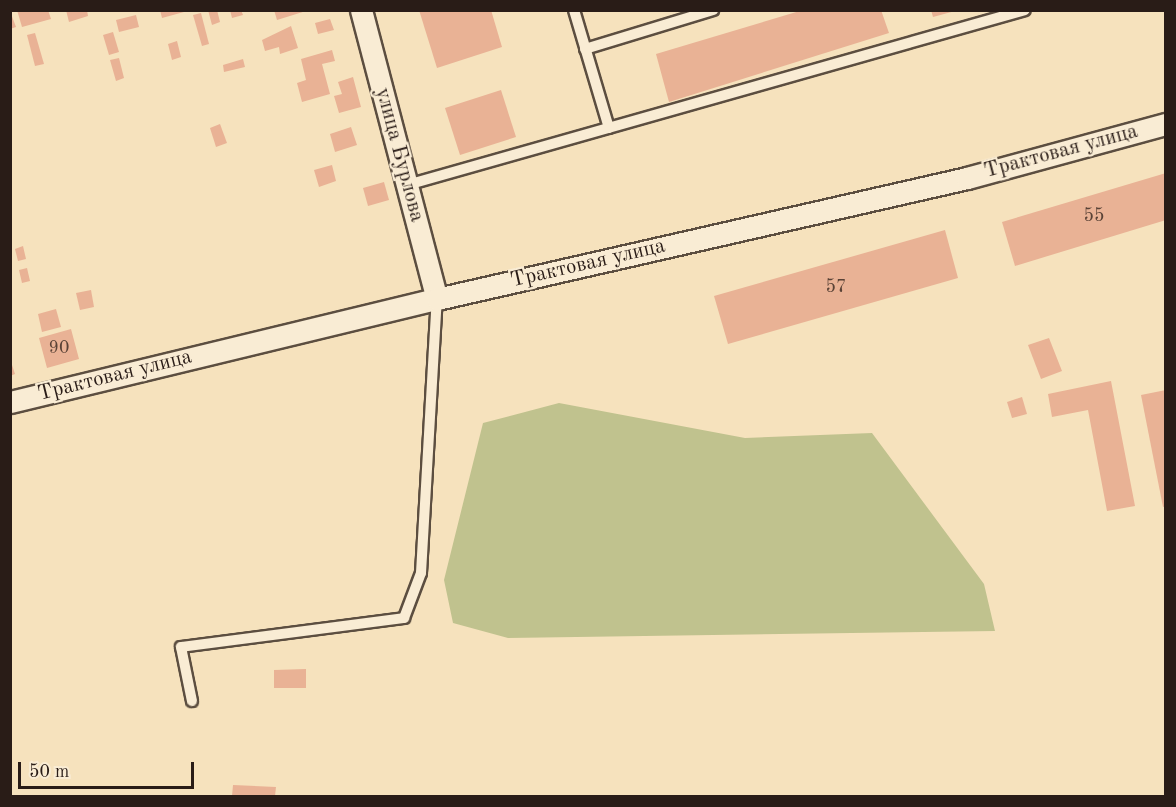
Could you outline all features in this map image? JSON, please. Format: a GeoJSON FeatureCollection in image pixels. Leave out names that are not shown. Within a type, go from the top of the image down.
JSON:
{"type":"FeatureCollection","features":[{"type":"Feature","properties":{"kind":"street","name":"улица Бурлова"},"geometry":{"type":"LineString","coordinates":[[361,10],[437,298]]}},
{"type":"Feature","properties":{"kind":"street","name":"Трактовая улица"},"geometry":{"type":"LineString","coordinates":[[10,402],[437,298],[968,178],[1166,124]]}},
{"type":"Feature","properties":{"kind":"lane"},"geometry":{"type":"LineString","coordinates":[[574,10],[609,128]]}},
{"type":"Feature","properties":{"kind":"lane"},"geometry":{"type":"LineString","coordinates":[[585,49],[713,10]]}},
{"type":"Feature","properties":{"kind":"lane"},"geometry":{"type":"LineString","coordinates":[[406,184],[1025,10]]}},
{"type":"Feature","properties":{"kind":"lane"},"geometry":{"type":"LineString","coordinates":[[192,701],[181,648],[404,618],[421,573],[437,298]]}},
{"type":"Feature","properties":{"kind":"green space"},"geometry":{"type":"Polygon","coordinates":[[[559,403],[745,438],[872,433],[984,584],[995,631],[508,638],[453,623],[444,580],[483,423],[559,403]]]}},
{"type":"Feature","properties":{"kind":"building"},"geometry":{"type":"Polygon","coordinates":[[[17,10],[48,10],[51,19],[22,27],[17,10]]]}},
{"type":"Feature","properties":{"kind":"building"},"geometry":{"type":"Polygon","coordinates":[[[66,10],[87,10],[88,16],[69,22],[66,10]]]}},
{"type":"Feature","properties":{"kind":"building"},"geometry":{"type":"Polygon","coordinates":[[[160,10],[183,10],[184,12],[162,18],[160,10]]]}},
{"type":"Feature","properties":{"kind":"building"},"geometry":{"type":"Polygon","coordinates":[[[208,10],[217,10],[220,22],[212,25],[208,10]]]}},
{"type":"Feature","properties":{"kind":"building"},"geometry":{"type":"Polygon","coordinates":[[[230,10],[241,10],[243,15],[232,18],[230,10]]]}},
{"type":"Feature","properties":{"kind":"building"},"geometry":{"type":"Polygon","coordinates":[[[274,10],[306,10],[306,11],[277,20],[274,10]]]}},
{"type":"Feature","properties":{"kind":"building"},"geometry":{"type":"Polygon","coordinates":[[[419,10],[491,10],[502,47],[437,68],[419,10]]]}},
{"type":"Feature","properties":{"kind":"building"},"geometry":{"type":"Polygon","coordinates":[[[803,10],[881,10],[889,33],[669,102],[656,54],[803,10]]]}},
{"type":"Feature","properties":{"kind":"building"},"geometry":{"type":"Polygon","coordinates":[[[931,10],[955,10],[955,11],[933,17],[931,10]]]}},
{"type":"Feature","properties":{"kind":"building"},"geometry":{"type":"Polygon","coordinates":[[[10,11],[16,27],[10,29],[10,11]]]}},
{"type":"Feature","properties":{"kind":"building"},"geometry":{"type":"Polygon","coordinates":[[[201,13],[209,44],[202,46],[193,15],[201,13]]]}},
{"type":"Feature","properties":{"kind":"building"},"geometry":{"type":"Polygon","coordinates":[[[136,15],[139,27],[119,32],[116,20],[136,15]]]}},
{"type":"Feature","properties":{"kind":"building"},"geometry":{"type":"Polygon","coordinates":[[[330,19],[334,30],[318,34],[315,23],[330,19]]]}},
{"type":"Feature","properties":{"kind":"building"},"geometry":{"type":"Polygon","coordinates":[[[291,26],[298,48],[280,54],[279,47],[265,51],[262,40],[291,26]]]}},
{"type":"Feature","properties":{"kind":"building"},"geometry":{"type":"Polygon","coordinates":[[[113,32],[119,52],[109,55],[103,35],[113,32]]]}},
{"type":"Feature","properties":{"kind":"building"},"geometry":{"type":"Polygon","coordinates":[[[35,33],[44,64],[35,66],[27,35],[35,33]]]}},
{"type":"Feature","properties":{"kind":"building"},"geometry":{"type":"Polygon","coordinates":[[[177,41],[181,57],[172,60],[168,44],[177,41]]]}},
{"type":"Feature","properties":{"kind":"building"},"geometry":{"type":"Polygon","coordinates":[[[332,50],[335,61],[322,64],[330,94],[302,102],[297,83],[306,80],[301,59],[332,50]]]}},
{"type":"Feature","properties":{"kind":"building"},"geometry":{"type":"Polygon","coordinates":[[[119,58],[124,78],[116,81],[110,60],[119,58]]]}},
{"type":"Feature","properties":{"kind":"building"},"geometry":{"type":"Polygon","coordinates":[[[243,59],[245,67],[224,72],[223,65],[243,59]]]}},
{"type":"Feature","properties":{"kind":"building"},"geometry":{"type":"Polygon","coordinates":[[[353,77],[361,107],[339,113],[334,96],[342,94],[338,82],[353,77]]]}},
{"type":"Feature","properties":{"kind":"building"},"geometry":{"type":"Polygon","coordinates":[[[501,90],[516,137],[460,155],[445,108],[501,90]]]}},
{"type":"Feature","properties":{"kind":"building"},"geometry":{"type":"Polygon","coordinates":[[[220,124],[227,143],[216,147],[210,128],[220,124]]]}},
{"type":"Feature","properties":{"kind":"building"},"geometry":{"type":"Polygon","coordinates":[[[351,127],[357,145],[335,152],[330,134],[351,127]]]}},
{"type":"Feature","properties":{"kind":"building"},"geometry":{"type":"Polygon","coordinates":[[[332,165],[336,181],[319,187],[314,170],[332,165]]]}},
{"type":"Feature","properties":{"kind":"building"},"geometry":{"type":"Polygon","coordinates":[[[1166,173],[1166,220],[1015,266],[1002,222],[1166,173]]]}},
{"type":"Feature","properties":{"kind":"building"},"geometry":{"type":"Polygon","coordinates":[[[384,182],[389,200],[368,206],[363,188],[384,182]]]}},
{"type":"Feature","properties":{"kind":"building"},"geometry":{"type":"Polygon","coordinates":[[[945,230],[958,278],[728,344],[714,296],[945,230]]]}},
{"type":"Feature","properties":{"kind":"building"},"geometry":{"type":"Polygon","coordinates":[[[23,246],[26,259],[18,261],[15,249],[23,246]]]}},
{"type":"Feature","properties":{"kind":"building"},"geometry":{"type":"Polygon","coordinates":[[[27,268],[30,281],[22,283],[19,270],[27,268]]]}},
{"type":"Feature","properties":{"kind":"building"},"geometry":{"type":"Polygon","coordinates":[[[91,290],[94,307],[80,310],[76,293],[91,290]]]}},
{"type":"Feature","properties":{"kind":"building"},"geometry":{"type":"Polygon","coordinates":[[[56,309],[61,327],[42,332],[38,314],[56,309]]]}},
{"type":"Feature","properties":{"kind":"building"},"geometry":{"type":"Polygon","coordinates":[[[71,329],[79,359],[47,368],[39,338],[71,329]]]}},
{"type":"Feature","properties":{"kind":"building"},"geometry":{"type":"Polygon","coordinates":[[[1049,338],[1062,371],[1041,379],[1028,345],[1049,338]]]}},
{"type":"Feature","properties":{"kind":"building"},"geometry":{"type":"Polygon","coordinates":[[[10,359],[15,374],[10,376],[10,359]]]}},
{"type":"Feature","properties":{"kind":"building"},"geometry":{"type":"Polygon","coordinates":[[[1111,381],[1135,506],[1107,511],[1088,410],[1052,417],[1048,394],[1111,381]]]}},
{"type":"Feature","properties":{"kind":"building"},"geometry":{"type":"Polygon","coordinates":[[[1166,390],[1166,506],[1163,507],[1141,395],[1166,390]]]}},
{"type":"Feature","properties":{"kind":"building"},"geometry":{"type":"Polygon","coordinates":[[[1022,397],[1027,414],[1012,418],[1007,402],[1022,397]]]}},
{"type":"Feature","properties":{"kind":"building"},"geometry":{"type":"Polygon","coordinates":[[[306,669],[306,688],[274,688],[274,670],[306,669]]]}},
{"type":"Feature","properties":{"kind":"building"},"geometry":{"type":"Polygon","coordinates":[[[233,785],[276,787],[275,796],[232,796],[233,785]]]}}]}
